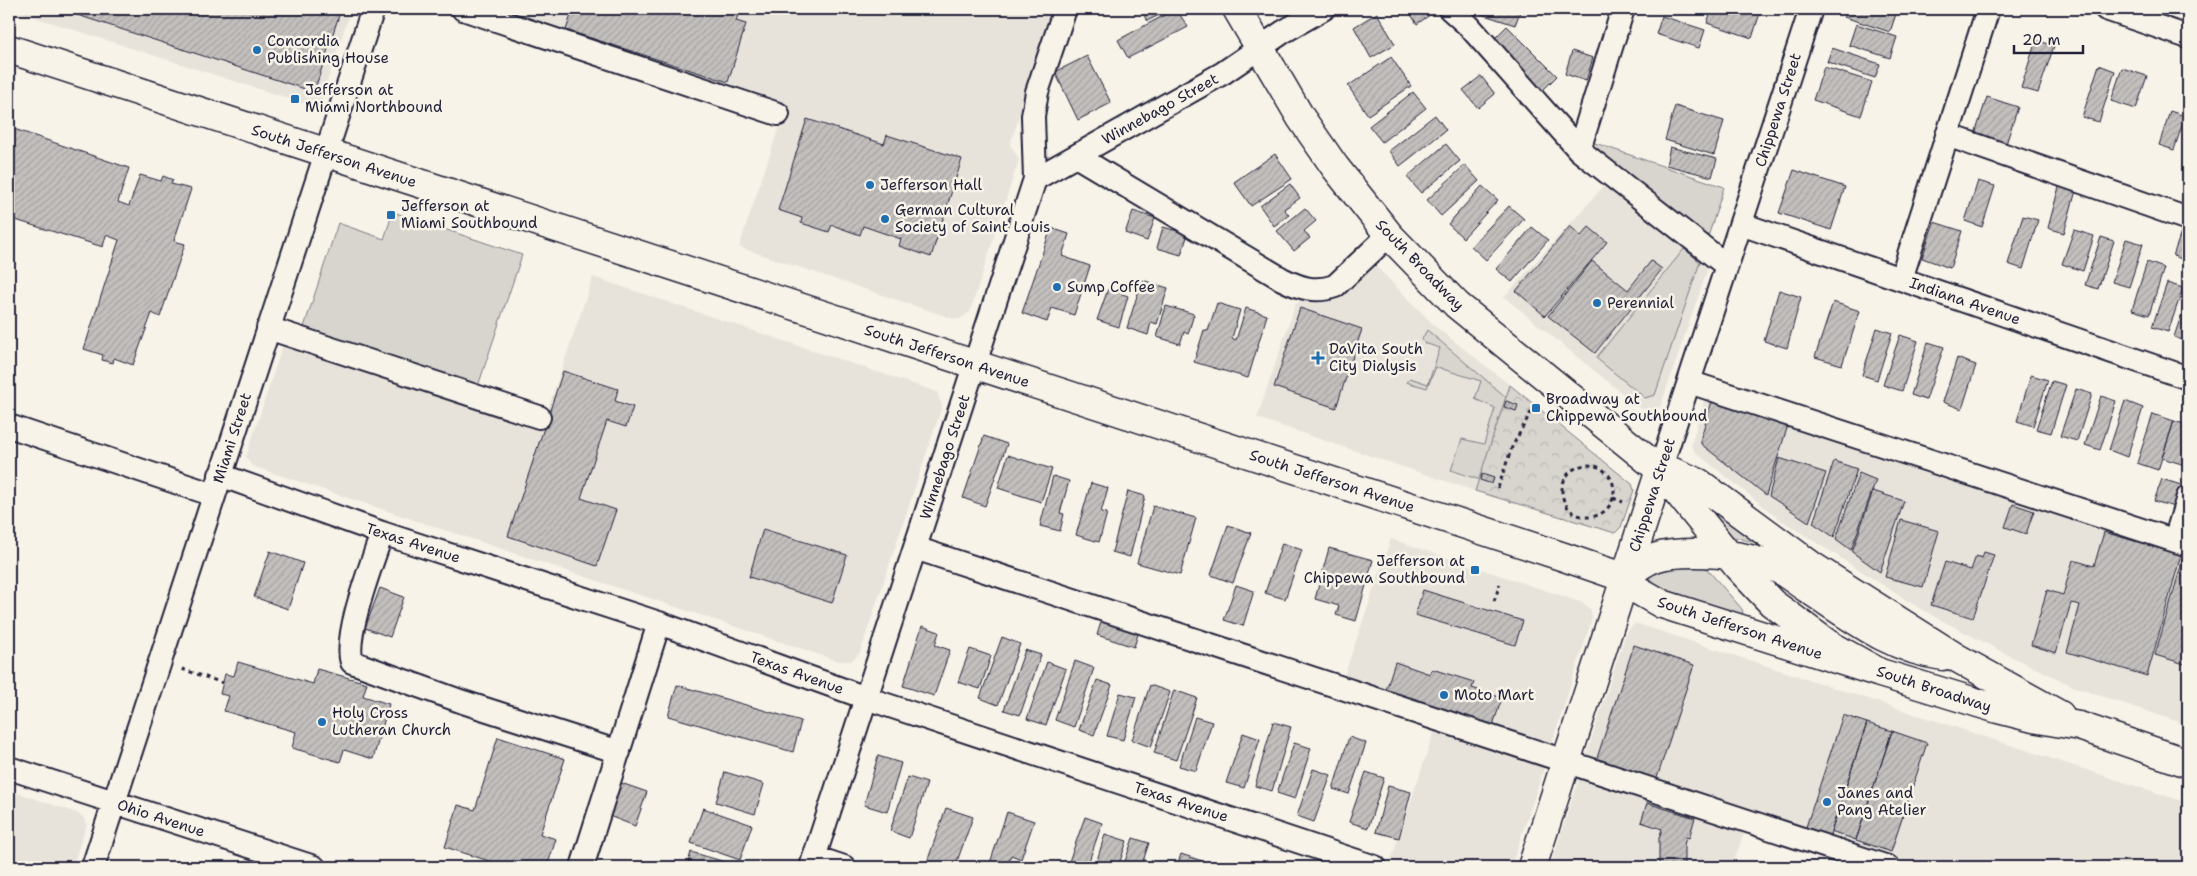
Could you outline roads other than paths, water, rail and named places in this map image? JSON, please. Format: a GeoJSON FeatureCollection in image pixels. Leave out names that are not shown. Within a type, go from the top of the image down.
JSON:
{"type":"FeatureCollection","features":[{"type":"Feature","properties":{"kind":"main road","name":"South Broadway"},"geometry":{"type":"LineString","coordinates":[[1237,9],[1301,118],[1335,167],[1389,235],[1457,305],[1660,470],[1727,554],[1772,603],[1828,644],[1880,673],[2006,712],[2079,726],[2188,763]]}},
{"type":"Feature","properties":{"kind":"main road","name":"South Jefferson Avenue"},"geometry":{"type":"LineString","coordinates":[[9,49],[1625,578],[1634,588],[1662,604],[1880,673]]}},
{"type":"Feature","properties":{"kind":"main road","name":"South Broadway"},"geometry":{"type":"LineString","coordinates":[[1660,470],[1673,472],[1699,483],[1812,566],[1957,658],[2079,726]]}},
{"type":"Feature","properties":{"kind":"main road","name":"Chippewa Street"},"geometry":{"type":"LineString","coordinates":[[1532,867],[1660,470]]}},
{"type":"Feature","properties":{"kind":"main road"},"geometry":{"type":"LineString","coordinates":[[1625,578],[1640,564],[1658,555],[1679,553],[1727,554],[1747,558],[1778,569],[1877,635],[1904,647],[1957,658]]}},
{"type":"Feature","properties":{"kind":"street","name":"Miami Street"},"geometry":{"type":"LineString","coordinates":[[93,867],[373,9]]}},
{"type":"Feature","properties":{"kind":"street"},"geometry":{"type":"LineString","coordinates":[[464,9],[778,114]]}},
{"type":"Feature","properties":{"kind":"street"},"geometry":{"type":"LineString","coordinates":[[1035,180],[1033,116],[1037,92],[1065,9]]}},
{"type":"Feature","properties":{"kind":"street","name":"Winnebago Street"},"geometry":{"type":"LineString","coordinates":[[813,862],[1035,180],[1223,73],[1323,9]]}},
{"type":"Feature","properties":{"kind":"street"},"geometry":{"type":"LineString","coordinates":[[1450,9],[1470,26],[1579,150],[1727,266]]}},
{"type":"Feature","properties":{"kind":"street"},"geometry":{"type":"LineString","coordinates":[[1579,150],[1623,9]]}},
{"type":"Feature","properties":{"kind":"street","name":"Chippewa Street"},"geometry":{"type":"LineString","coordinates":[[1660,470],[1811,9]]}},
{"type":"Feature","properties":{"kind":"street"},"geometry":{"type":"LineString","coordinates":[[1901,279],[1988,9]]}},
{"type":"Feature","properties":{"kind":"street"},"geometry":{"type":"LineString","coordinates":[[2106,9],[2188,36]]}},
{"type":"Feature","properties":{"kind":"street"},"geometry":{"type":"LineString","coordinates":[[1947,135],[2188,219]]}},
{"type":"Feature","properties":{"kind":"street"},"geometry":{"type":"LineString","coordinates":[[1076,156],[1282,279],[1312,290],[1324,290],[1335,286],[1389,235]]}},
{"type":"Feature","properties":{"kind":"street","name":"Indiana Avenue"},"geometry":{"type":"LineString","coordinates":[[1741,224],[2188,378]]}},
{"type":"Feature","properties":{"kind":"street"},"geometry":{"type":"LineString","coordinates":[[268,328],[539,417]]}},
{"type":"Feature","properties":{"kind":"street"},"geometry":{"type":"LineString","coordinates":[[1689,382],[2181,543],[2188,497]]}},
{"type":"Feature","properties":{"kind":"street","name":"Texas Avenue"},"geometry":{"type":"LineString","coordinates":[[9,426],[382,533],[659,623],[866,698],[1363,865]]}},
{"type":"Feature","properties":{"kind":"street"},"geometry":{"type":"LineString","coordinates":[[382,533],[352,630],[350,651],[352,662],[463,702],[618,752]]}},
{"type":"Feature","properties":{"kind":"street"},"geometry":{"type":"LineString","coordinates":[[915,548],[1888,867]]}},
{"type":"Feature","properties":{"kind":"street"},"geometry":{"type":"LineString","coordinates":[[582,867],[659,623]]}},
{"type":"Feature","properties":{"kind":"street","name":"Ohio Avenue"},"geometry":{"type":"LineString","coordinates":[[9,768],[314,867]]}},
{"type":"Feature","properties":{"kind":"street"},"geometry":{"type":"LineString","coordinates":[[813,862],[844,867]]}},
{"type":"Feature","properties":{"kind":"place","name":"Concordia Publishing House"},"geometry":{"type":"Point","coordinates":[257,50]}},
{"type":"Feature","properties":{"kind":"place","name":"Jefferson at Miami Northbound"},"geometry":{"type":"Point","coordinates":[295,99]}},
{"type":"Feature","properties":{"kind":"place","name":"Jefferson Hall"},"geometry":{"type":"Point","coordinates":[870,185]}},
{"type":"Feature","properties":{"kind":"place","name":"Jefferson at Miami Southbound"},"geometry":{"type":"Point","coordinates":[391,215]}},
{"type":"Feature","properties":{"kind":"place","name":"German Cultural Society of Saint Louis"},"geometry":{"type":"Point","coordinates":[885,219]}},
{"type":"Feature","properties":{"kind":"place","name":"Sump Coffee"},"geometry":{"type":"Point","coordinates":[1057,287]}},
{"type":"Feature","properties":{"kind":"place","name":"Perennial"},"geometry":{"type":"Point","coordinates":[1597,303]}},
{"type":"Feature","properties":{"kind":"place","name":"DaVita South City Dialysis"},"geometry":{"type":"Point","coordinates":[1318,358]}},
{"type":"Feature","properties":{"kind":"place","name":"Broadway at Chippewa Southbound"},"geometry":{"type":"Point","coordinates":[1536,408]}},
{"type":"Feature","properties":{"kind":"place","name":"Jefferson at Chippewa Southbound"},"geometry":{"type":"Point","coordinates":[1475,570]}},
{"type":"Feature","properties":{"kind":"place","name":"Moto Mart"},"geometry":{"type":"Point","coordinates":[1444,695]}},
{"type":"Feature","properties":{"kind":"place","name":"Holy Cross Lutheran Church"},"geometry":{"type":"Point","coordinates":[322,722]}},
{"type":"Feature","properties":{"kind":"place","name":"Janes and Pang Atelier"},"geometry":{"type":"Point","coordinates":[1827,802]}}]}
